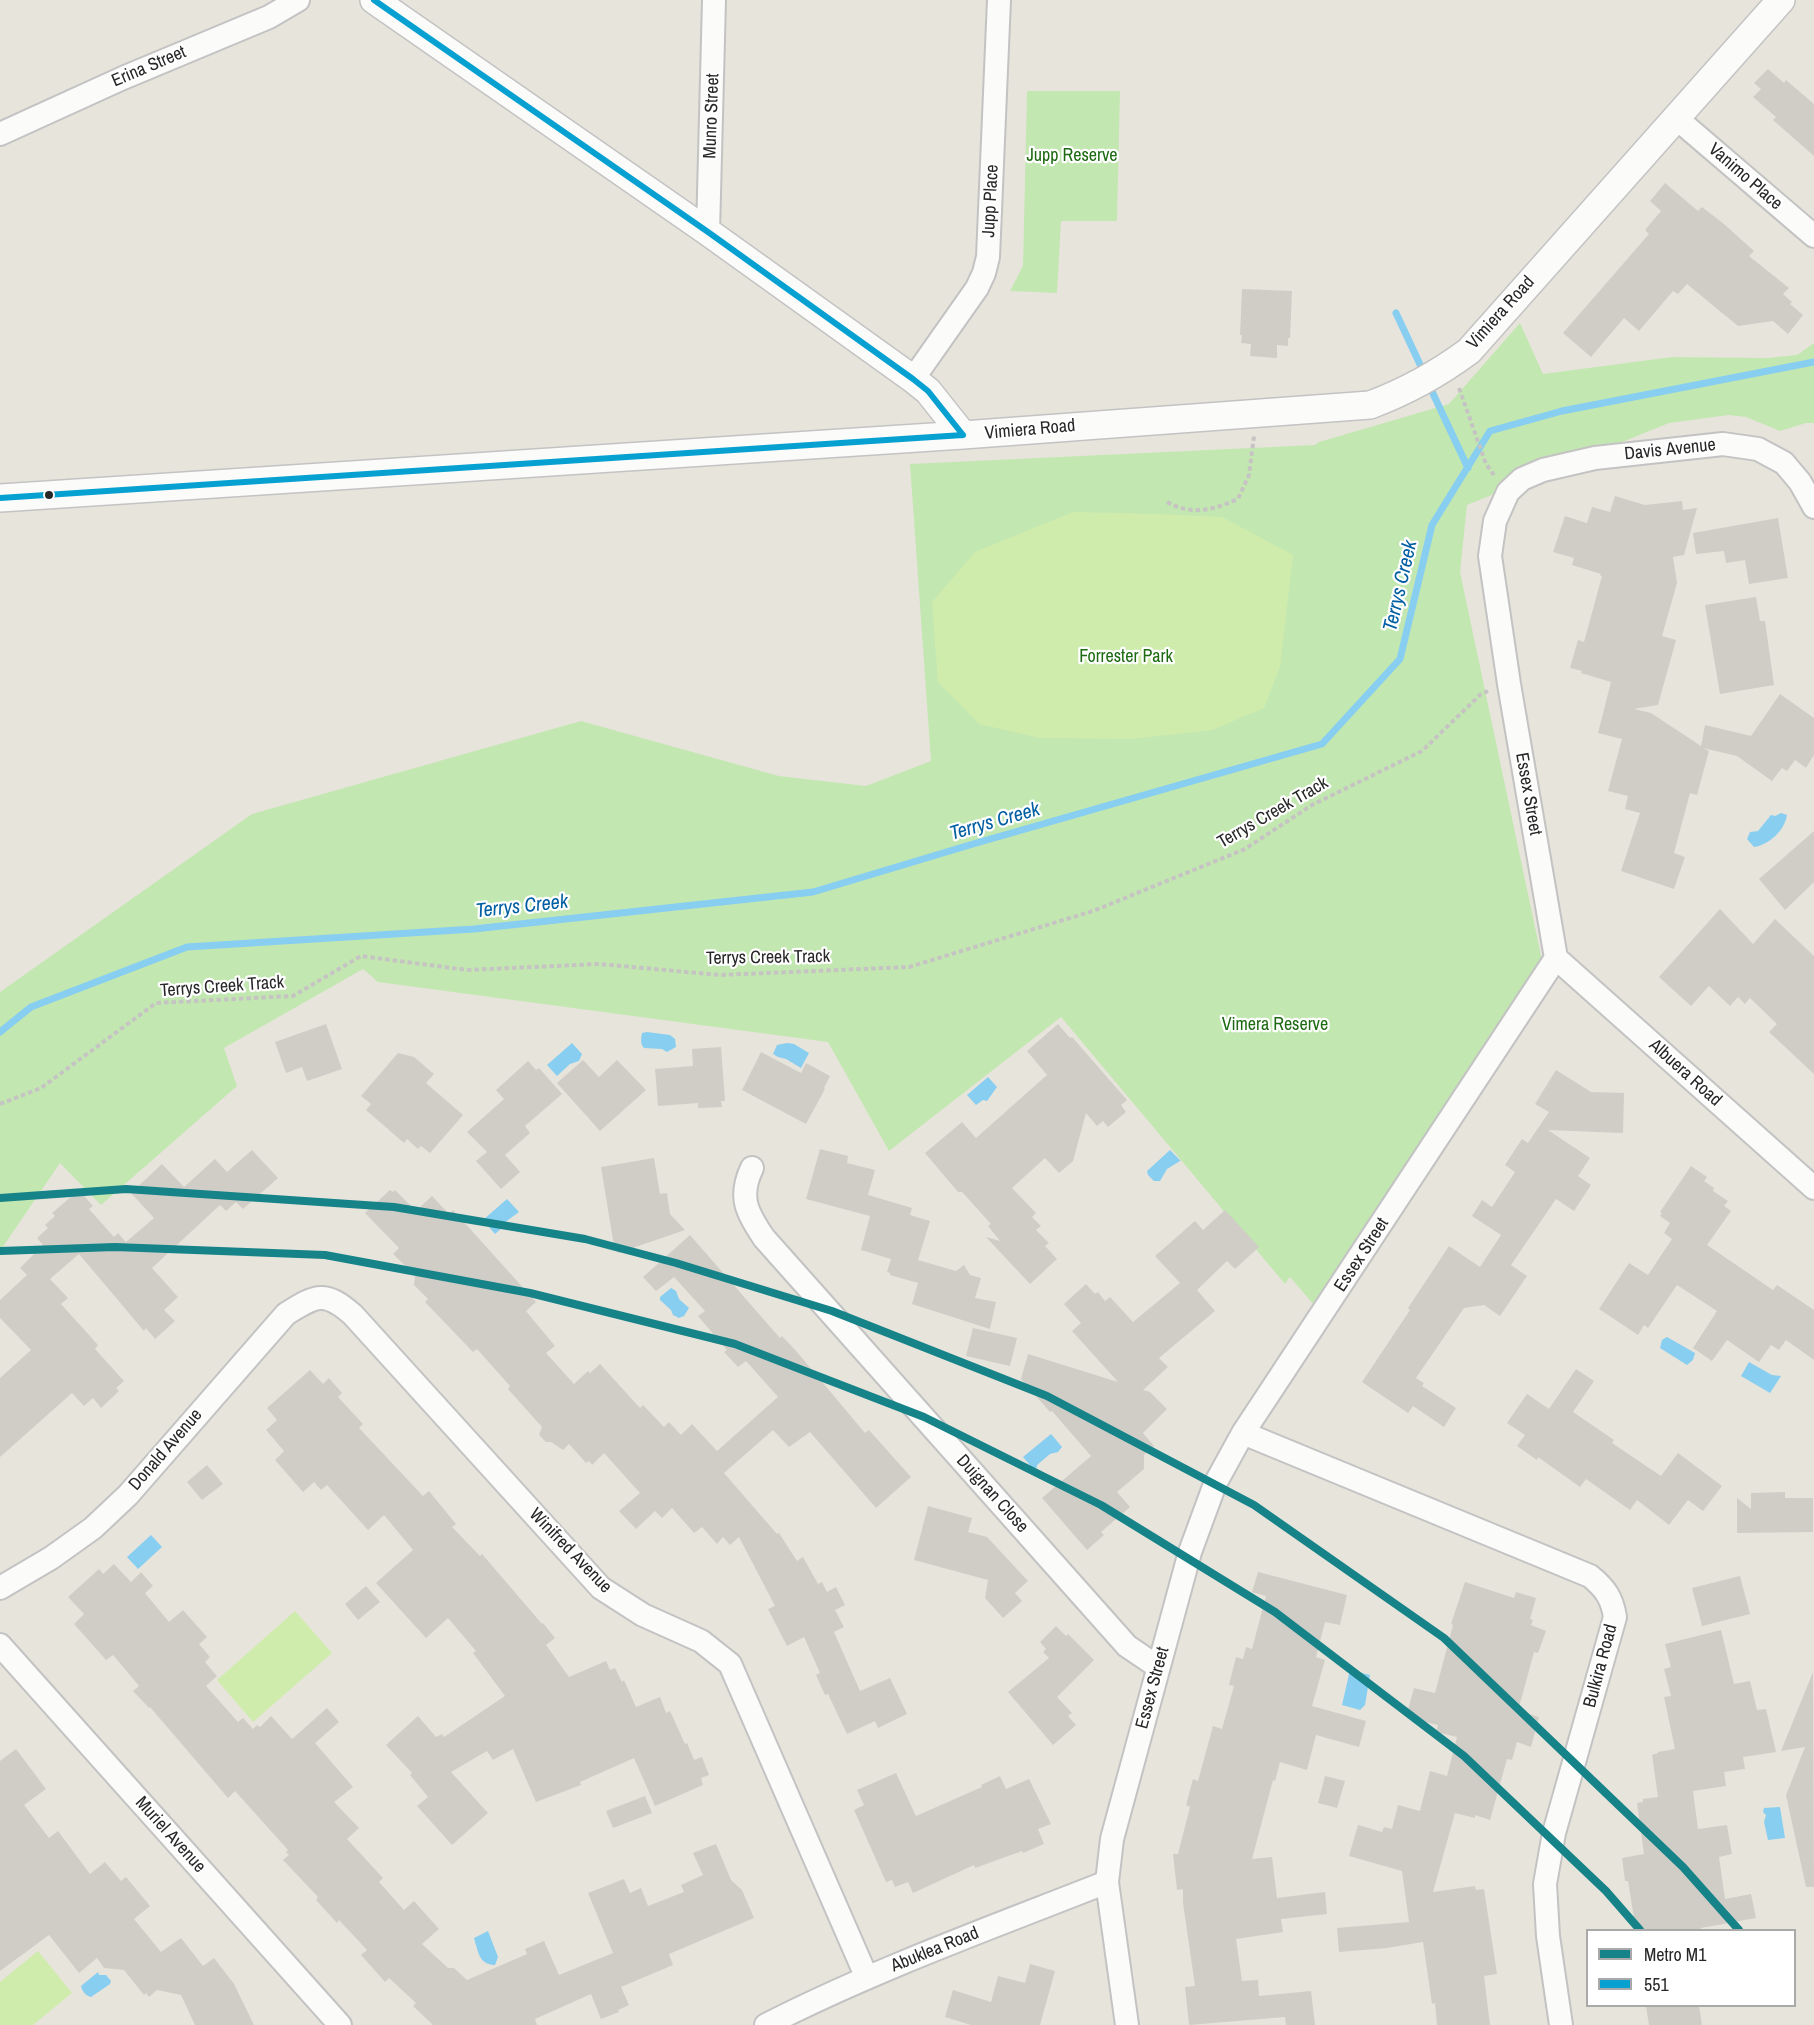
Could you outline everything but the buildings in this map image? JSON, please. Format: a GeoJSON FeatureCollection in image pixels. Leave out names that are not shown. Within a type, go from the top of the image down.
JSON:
{"type":"FeatureCollection","features":[{"type":"Feature","properties":{"kind":"street","name":"Erina Street"},"geometry":{"type":"LineString","coordinates":[[0,134],[123,78],[268,17],[298,0]]}},
{"type":"Feature","properties":{"kind":"street"},"geometry":{"type":"LineString","coordinates":[[374,0],[708,232],[928,391],[963,435]]}},
{"type":"Feature","properties":{"kind":"street","name":"Munro Street"},"geometry":{"type":"LineString","coordinates":[[708,232],[714,0]]}},
{"type":"Feature","properties":{"kind":"street","name":"Jupp Place"},"geometry":{"type":"LineString","coordinates":[[913,380],[977,288],[984,273],[990,240],[999,0]]}},
{"type":"Feature","properties":{"kind":"street","name":"Vimiera Road"},"geometry":{"type":"LineString","coordinates":[[0,498],[963,435],[1370,405],[1409,388],[1469,351],[1781,0]]}},
{"type":"Feature","properties":{"kind":"street","name":"Vanimo Place"},"geometry":{"type":"LineString","coordinates":[[1675,117],[1814,236]]}},
{"type":"Feature","properties":{"kind":"street","name":"Davis Avenue"},"geometry":{"type":"LineString","coordinates":[[1508,492],[1522,478],[1543,470],[1595,458],[1723,444],[1758,449],[1784,463],[1800,482],[1814,507]]}},
{"type":"Feature","properties":{"kind":"street","name":"Essex Street"},"geometry":{"type":"LineString","coordinates":[[1127,2025],[1107,1882],[1112,1839],[1190,1552],[1215,1484],[1244,1433],[1556,958],[1509,684],[1490,556],[1495,521],[1508,492]]}},
{"type":"Feature","properties":{"kind":"street","name":"Albuera Road"},"geometry":{"type":"LineString","coordinates":[[1556,958],[1814,1188]]}},
{"type":"Feature","properties":{"kind":"street","name":"Duignan Close"},"geometry":{"type":"LineString","coordinates":[[752,1168],[746,1181],[745,1196],[750,1217],[764,1238],[1127,1646],[1158,1667]]}},
{"type":"Feature","properties":{"kind":"street","name":"Donald Avenue"},"geometry":{"type":"LineString","coordinates":[[0,1588],[51,1558],[93,1528],[128,1495],[278,1322],[304,1302],[319,1298]]}},
{"type":"Feature","properties":{"kind":"street","name":"Winifred Avenue"},"geometry":{"type":"LineString","coordinates":[[319,1298],[330,1298],[353,1315],[601,1588],[643,1616],[701,1641],[730,1664],[867,1978]]}},
{"type":"Feature","properties":{"kind":"street","name":"Bulkira Road"},"geometry":{"type":"LineString","coordinates":[[1244,1433],[1590,1576],[1604,1586],[1612,1600],[1615,1617],[1554,1833],[1545,1884],[1548,1936],[1561,2025]]}},
{"type":"Feature","properties":{"kind":"street","name":"Muriel Avenue"},"geometry":{"type":"LineString","coordinates":[[0,1646],[340,2025]]}},
{"type":"Feature","properties":{"kind":"street","name":"Abuklea Road"},"geometry":{"type":"LineString","coordinates":[[766,2025],[815,2000],[867,1978],[1107,1882]]}},
{"type":"Feature","properties":{"kind":"path"},"geometry":{"type":"LineString","coordinates":[[1451,364],[1486,464]]}},
{"type":"Feature","properties":{"kind":"path"},"geometry":{"type":"LineString","coordinates":[[1167,502],[1179,509],[1213,510],[1238,499],[1249,475],[1258,414]]}},
{"type":"Feature","properties":{"kind":"path","name":"Terrys Creek Track"},"geometry":{"type":"LineString","coordinates":[[0,1104],[41,1088],[156,1003],[293,996],[361,956],[467,970],[599,964],[720,975],[909,967],[1093,911],[1245,849],[1312,805],[1422,751],[1481,694],[1509,684]]}},
{"type":"Feature","properties":{"kind":"green space","name":"Jupp Reserve"},"geometry":{"type":"Polygon","coordinates":[[[1027,91],[1120,91],[1117,221],[1061,221],[1057,293],[1010,291],[1023,266],[1027,91]]]}},
{"type":"Feature","properties":{"kind":"green space"},"geometry":{"type":"Polygon","coordinates":[[[1520,323],[1543,374],[1672,357],[1767,358],[1797,355],[1814,343],[1814,423],[1806,423],[1780,431],[1746,417],[1729,415],[1669,423],[1467,505],[1460,572],[1543,965],[1314,1305],[1290,1277],[1285,1284],[1061,1017],[889,1151],[828,1042],[378,982],[363,969],[224,1048],[237,1086],[101,1205],[60,1163],[0,1251],[0,992],[252,814],[581,721],[779,776],[866,786],[931,761],[910,464],[1315,445],[1449,404],[1520,323]]]}},
{"type":"Feature","properties":{"kind":"green space","name":"Forrester Park"},"geometry":{"type":"Polygon","coordinates":[[[1073,512],[1222,517],[1293,555],[1280,667],[1264,708],[1212,730],[1132,739],[1040,738],[979,724],[938,682],[932,602],[975,552],[1073,512]]]}},
{"type":"Feature","properties":{"kind":"green space"},"geometry":{"type":"Polygon","coordinates":[[[295,1611],[332,1653],[253,1722],[217,1680],[295,1611]]]}},
{"type":"Feature","properties":{"kind":"green space"},"geometry":{"type":"Polygon","coordinates":[[[38,1951],[72,1993],[33,2025],[0,2025],[0,1982],[38,1951]]]}},
{"type":"Feature","properties":{"kind":"water"},"geometry":{"type":"Polygon","coordinates":[[[1781,813],[1787,815],[1780,831],[1771,840],[1754,847],[1747,839],[1750,832],[1758,831],[1771,815],[1781,813]]]}},
{"type":"Feature","properties":{"kind":"water"},"geometry":{"type":"Polygon","coordinates":[[[642,1033],[670,1035],[675,1039],[676,1047],[667,1052],[662,1049],[644,1048],[641,1043],[642,1033]]]}},
{"type":"Feature","properties":{"kind":"water"},"geometry":{"type":"Polygon","coordinates":[[[572,1043],[582,1054],[579,1061],[570,1064],[557,1076],[547,1065],[572,1043]]]}},
{"type":"Feature","properties":{"kind":"water"},"geometry":{"type":"Polygon","coordinates":[[[794,1044],[809,1053],[801,1068],[773,1054],[777,1045],[794,1044]]]}},
{"type":"Feature","properties":{"kind":"water"},"geometry":{"type":"Polygon","coordinates":[[[988,1077],[997,1087],[987,1101],[983,1100],[976,1105],[967,1095],[988,1077]]]}},
{"type":"Feature","properties":{"kind":"water"},"geometry":{"type":"Polygon","coordinates":[[[1170,1150],[1180,1161],[1167,1169],[1160,1181],[1154,1181],[1147,1171],[1170,1150]]]}},
{"type":"Feature","properties":{"kind":"water"},"geometry":{"type":"Polygon","coordinates":[[[507,1199],[519,1212],[504,1223],[495,1234],[483,1220],[507,1199]]]}},
{"type":"Feature","properties":{"kind":"water"},"geometry":{"type":"Polygon","coordinates":[[[671,1288],[689,1308],[684,1316],[679,1318],[673,1315],[660,1300],[660,1297],[671,1288]]]}},
{"type":"Feature","properties":{"kind":"water"},"geometry":{"type":"Polygon","coordinates":[[[1667,1337],[1695,1353],[1693,1360],[1687,1365],[1660,1348],[1662,1340],[1667,1337]]]}},
{"type":"Feature","properties":{"kind":"water"},"geometry":{"type":"Polygon","coordinates":[[[1749,1362],[1772,1375],[1781,1376],[1770,1393],[1741,1376],[1749,1362]]]}},
{"type":"Feature","properties":{"kind":"water"},"geometry":{"type":"Polygon","coordinates":[[[1051,1434],[1062,1447],[1058,1452],[1050,1454],[1034,1470],[1023,1457],[1051,1434]]]}},
{"type":"Feature","properties":{"kind":"water"},"geometry":{"type":"Polygon","coordinates":[[[151,1535],[162,1547],[138,1569],[127,1557],[151,1535]]]}},
{"type":"Feature","properties":{"kind":"water"},"geometry":{"type":"Polygon","coordinates":[[[1350,1670],[1370,1675],[1365,1705],[1360,1710],[1342,1705],[1350,1670]]]}},
{"type":"Feature","properties":{"kind":"water"},"geometry":{"type":"Polygon","coordinates":[[[1780,1807],[1785,1838],[1768,1840],[1764,1808],[1780,1807]]]}},
{"type":"Feature","properties":{"kind":"water"},"geometry":{"type":"Polygon","coordinates":[[[488,1931],[498,1957],[495,1965],[482,1960],[474,1938],[488,1931]]]}},
{"type":"Feature","properties":{"kind":"water"},"geometry":{"type":"Polygon","coordinates":[[[98,1972],[99,1975],[106,1975],[111,1981],[91,1997],[84,1993],[81,1986],[98,1972]]]}},
{"type":"Feature","properties":{"kind":"waterway"},"geometry":{"type":"LineString","coordinates":[[1396,313],[1424,373]]}},
{"type":"Feature","properties":{"kind":"waterway","name":"Terrys Creek"},"geometry":{"type":"LineString","coordinates":[[0,1032],[31,1007],[187,947],[474,929],[813,892],[1322,744],[1400,659],[1432,525],[1490,431],[1562,411],[1814,362]]}},
{"type":"Feature","properties":{"kind":"waterway"},"geometry":{"type":"LineString","coordinates":[[1428,383],[1468,468]]}},
{"type":"Feature","properties":{"kind":"metro line","name":"M1"},"geometry":{"type":"LineString","coordinates":[[0,1198],[126,1189],[394,1207],[585,1239],[676,1263],[832,1311],[1047,1396],[1254,1505],[1444,1638],[1683,1867],[1738,1929]]}},
{"type":"Feature","properties":{"kind":"metro line","name":"M1"},"geometry":{"type":"LineString","coordinates":[[0,1251],[115,1247],[325,1255],[530,1293],[735,1344],[924,1417],[1101,1505],[1275,1612],[1464,1756],[1606,1891],[1639,1929]]}},
{"type":"Feature","properties":{"kind":"transit line","name":"551"},"geometry":{"type":"LineString","coordinates":[[374,0],[708,232],[913,379],[928,391],[963,435]]}},
{"type":"Feature","properties":{"kind":"transit line","name":"551"},"geometry":{"type":"LineString","coordinates":[[0,498],[963,435]]}},
{"type":"Feature","properties":{"kind":"park label","name":"Vimera Reserve"},"geometry":{"type":"Point","coordinates":[1275,1025]}}]}
